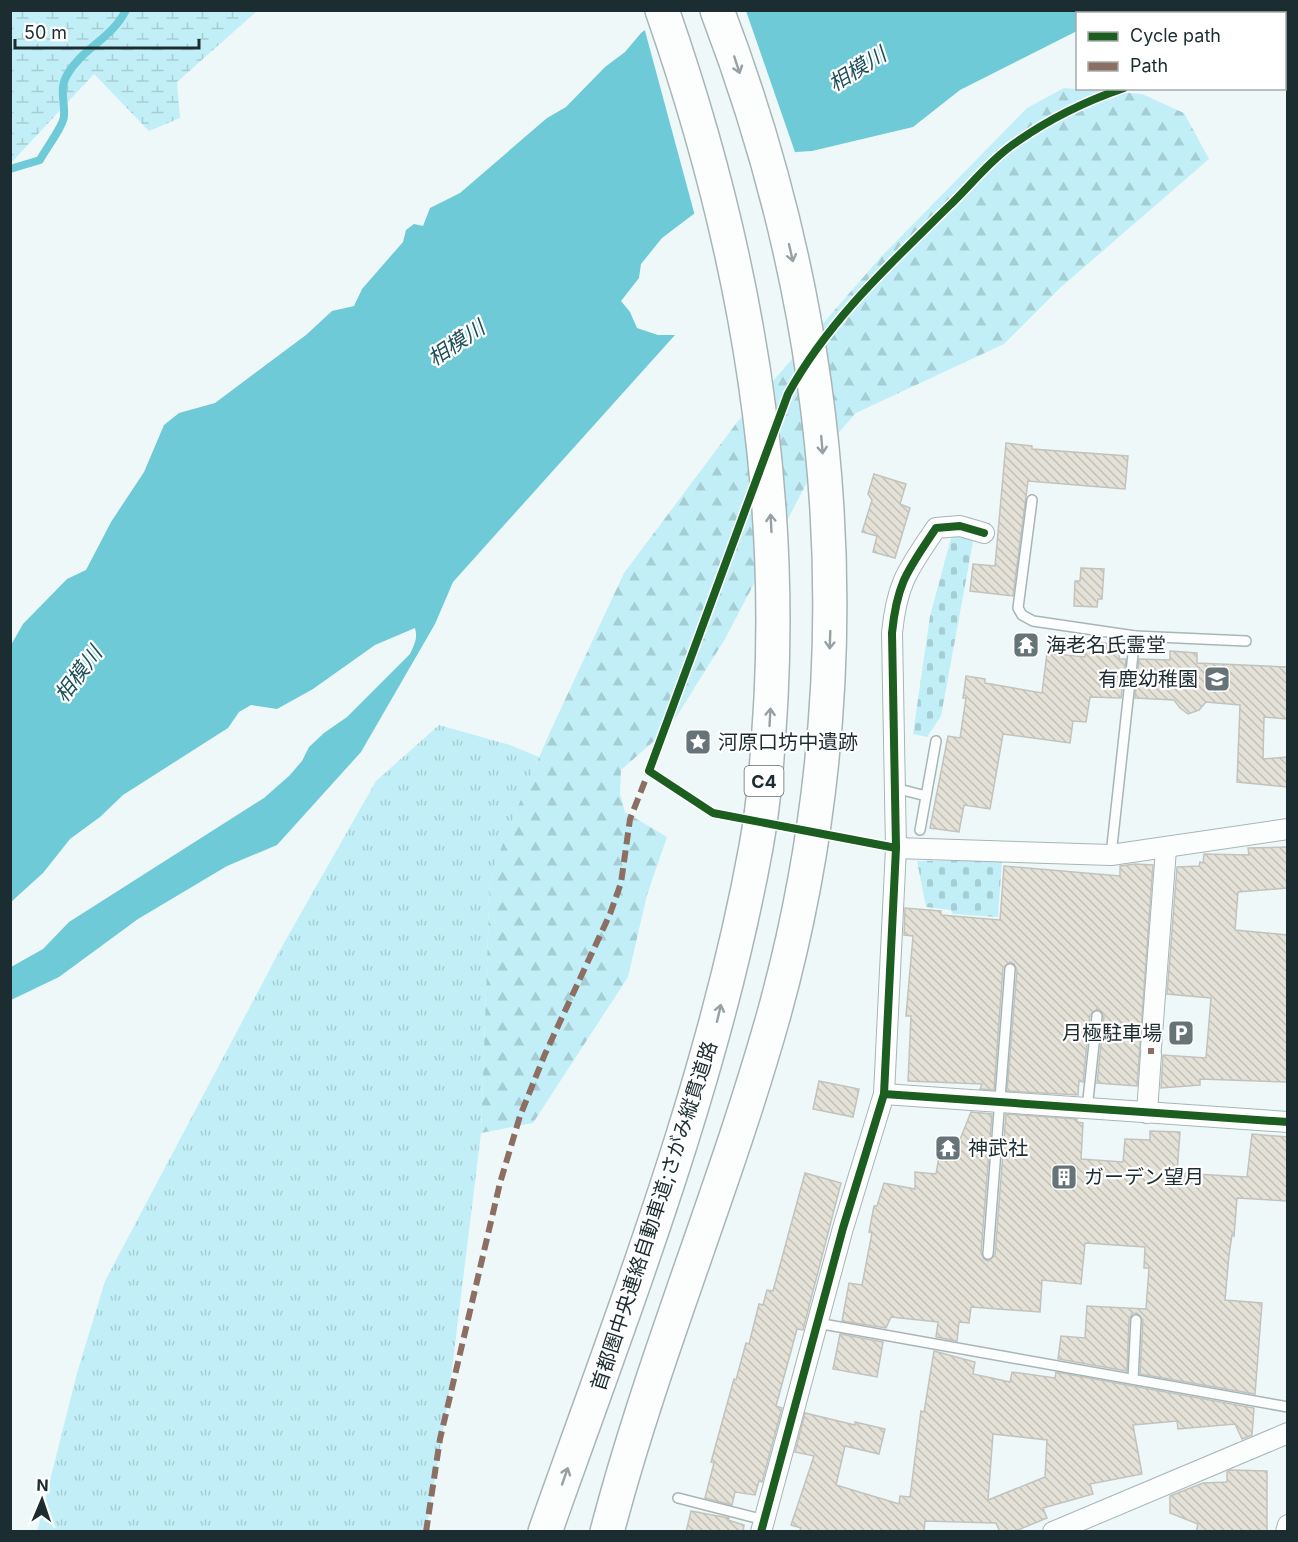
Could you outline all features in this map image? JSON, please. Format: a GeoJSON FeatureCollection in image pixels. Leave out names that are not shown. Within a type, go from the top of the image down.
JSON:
{"type":"FeatureCollection","features":[{"type":"Feature","properties":{"kind":"highway","name":"首都圏中央連絡自動車道;さがみ縦貫道路"},"geometry":{"type":"LineString","coordinates":[[545,1532],[695,1102],[716,1027],[754,855],[768,749],[773,659],[773,572],[770,495],[762,415],[747,320],[726,223],[703,136],[662,10]]}},
{"type":"Feature","properties":{"kind":"highway"},"geometry":{"type":"LineString","coordinates":[[607,1532],[640,1419],[735,1139],[773,1017],[795,935],[811,857],[828,702],[831,611],[829,520],[820,429],[807,340],[792,255],[768,161],[717,10]]}},
{"type":"Feature","properties":{"kind":"street"},"geometry":{"type":"LineString","coordinates":[[763,1526],[843,1228],[884,1095],[896,848],[892,633],[895,603],[903,578],[936,528],[960,526],[984,533]]}},
{"type":"Feature","properties":{"kind":"street"},"geometry":{"type":"LineString","coordinates":[[896,848],[1111,855],[1287,830]]}},
{"type":"Feature","properties":{"kind":"street"},"geometry":{"type":"LineString","coordinates":[[1147,1113],[1166,849]]}},
{"type":"Feature","properties":{"kind":"street"},"geometry":{"type":"LineString","coordinates":[[884,1095],[1287,1122]]}},
{"type":"Feature","properties":{"kind":"street"},"geometry":{"type":"LineString","coordinates":[[1053,1532],[1287,1433]]}},
{"type":"Feature","properties":{"kind":"street"},"geometry":{"type":"LineString","coordinates":[[1286,1532],[1287,1525]]}},
{"type":"Feature","properties":{"kind":"lane"},"geometry":{"type":"LineString","coordinates":[[1032,500],[1018,608],[1022,615],[1033,621],[1135,636],[1246,641]]}},
{"type":"Feature","properties":{"kind":"lane"},"geometry":{"type":"LineString","coordinates":[[1111,855],[1135,636]]}},
{"type":"Feature","properties":{"kind":"lane"},"geometry":{"type":"LineString","coordinates":[[920,831],[936,741]]}},
{"type":"Feature","properties":{"kind":"lane"},"geometry":{"type":"LineString","coordinates":[[895,788],[926,796]]}},
{"type":"Feature","properties":{"kind":"lane"},"geometry":{"type":"LineString","coordinates":[[988,1254],[997,1102],[1010,969]]}},
{"type":"Feature","properties":{"kind":"lane"},"geometry":{"type":"LineString","coordinates":[[1086,1109],[1096,1016]]}},
{"type":"Feature","properties":{"kind":"lane"},"geometry":{"type":"LineString","coordinates":[[1133,1379],[1136,1320]]}},
{"type":"Feature","properties":{"kind":"lane"},"geometry":{"type":"LineString","coordinates":[[817,1323],[1287,1407]]}},
{"type":"Feature","properties":{"kind":"lane"},"geometry":{"type":"LineString","coordinates":[[678,1498],[763,1526]]}},
{"type":"Feature","properties":{"kind":"green space"},"geometry":{"type":"Polygon","coordinates":[[[11,10],[257,11],[177,82],[180,118],[149,131],[94,74],[11,163],[11,10]]]}},
{"type":"Feature","properties":{"kind":"green space"},"geometry":{"type":"Polygon","coordinates":[[[1064,88],[1142,94],[1184,113],[1209,159],[1060,288],[1004,344],[856,413],[825,448],[725,639],[670,727],[621,770],[620,794],[625,812],[667,837],[647,895],[628,977],[533,1123],[481,1133],[490,879],[507,832],[550,732],[624,573],[738,421],[880,258],[1027,108],[1064,88]]]}},
{"type":"Feature","properties":{"kind":"green space"},"geometry":{"type":"Polygon","coordinates":[[[953,531],[970,537],[973,542],[941,716],[927,737],[913,734],[930,616],[953,531]]]}},
{"type":"Feature","properties":{"kind":"green space"},"geometry":{"type":"Polygon","coordinates":[[[439,725],[510,745],[539,757],[490,879],[481,1133],[448,1402],[426,1531],[37,1532],[77,1373],[105,1281],[280,950],[376,781],[439,725]]]}},
{"type":"Feature","properties":{"kind":"green space"},"geometry":{"type":"Polygon","coordinates":[[[917,861],[1002,861],[998,917],[953,914],[951,910],[926,907],[917,861]]]}},
{"type":"Feature","properties":{"kind":"water","name":"相模川"},"geometry":{"type":"Polygon","coordinates":[[[671,10],[1119,11],[1076,12],[1076,32],[960,90],[913,127],[812,151],[796,152],[695,213],[662,238],[641,264],[639,278],[621,301],[630,312],[637,328],[658,335],[675,335],[453,582],[435,624],[361,752],[277,845],[227,866],[138,919],[59,977],[11,1000],[11,967],[43,949],[69,922],[264,798],[289,776],[302,761],[309,747],[347,717],[410,654],[416,635],[415,628],[375,645],[313,689],[277,709],[251,705],[239,712],[228,728],[123,795],[100,817],[70,839],[43,873],[11,902],[11,645],[23,624],[67,579],[86,570],[111,522],[144,472],[164,425],[179,413],[215,403],[306,335],[332,311],[354,306],[362,289],[403,242],[406,230],[414,224],[423,226],[430,208],[460,193],[547,118],[566,107],[605,67],[625,52],[641,33],[671,10]]]}},
{"type":"Feature","properties":{"kind":"pier"},"geometry":{"type":"Polygon","coordinates":[[[666,10],[746,11],[796,155],[695,216],[644,27],[666,10]]]}},
{"type":"Feature","properties":{"kind":"building"},"geometry":{"type":"Polygon","coordinates":[[[1006,443],[1032,446],[1032,449],[1128,456],[1125,489],[1028,481],[1013,596],[970,591],[973,564],[995,566],[1006,443]]]}},
{"type":"Feature","properties":{"kind":"building"},"geometry":{"type":"Polygon","coordinates":[[[874,474],[906,484],[900,504],[910,508],[895,558],[873,552],[877,536],[862,532],[872,500],[868,494],[874,474]]]}},
{"type":"Feature","properties":{"kind":"building"},"geometry":{"type":"Polygon","coordinates":[[[1081,568],[1104,569],[1102,599],[1098,599],[1097,607],[1074,606],[1075,581],[1080,581],[1081,568]]]}},
{"type":"Feature","properties":{"kind":"building"},"geometry":{"type":"Polygon","coordinates":[[[1087,641],[1120,645],[1119,659],[1126,659],[1121,698],[1090,697],[1086,722],[1073,721],[1070,743],[1003,734],[990,809],[964,805],[959,832],[930,828],[948,736],[960,738],[966,698],[963,698],[966,676],[985,679],[985,683],[1042,693],[1047,653],[1085,657],[1087,641]]]}},
{"type":"Feature","properties":{"kind":"building"},"geometry":{"type":"Polygon","coordinates":[[[1170,651],[1197,653],[1197,663],[1287,667],[1287,719],[1264,717],[1263,759],[1287,757],[1287,787],[1237,782],[1240,705],[1206,702],[1199,710],[1188,714],[1174,700],[1135,698],[1139,659],[1170,660],[1170,651]]]}},
{"type":"Feature","properties":{"kind":"building"},"geometry":{"type":"Polygon","coordinates":[[[1287,847],[1287,888],[1238,892],[1235,930],[1287,935],[1287,1082],[1200,1079],[1200,1085],[1161,1088],[1163,1055],[1206,1058],[1211,998],[1167,994],[1177,867],[1199,866],[1200,862],[1203,863],[1204,854],[1249,855],[1248,848],[1287,847]]]}},
{"type":"Feature","properties":{"kind":"building"},"geometry":{"type":"Polygon","coordinates":[[[1153,865],[1137,1086],[1097,1083],[1104,1017],[1097,1009],[1090,1015],[1083,1082],[1079,1081],[1078,1095],[1007,1091],[1017,970],[1010,962],[1003,968],[994,1090],[980,1089],[982,1084],[908,1081],[911,1016],[906,1016],[913,936],[904,935],[905,908],[941,911],[941,915],[1000,920],[1004,866],[1120,876],[1120,866],[1153,865]]]}},
{"type":"Feature","properties":{"kind":"building"},"geometry":{"type":"Polygon","coordinates":[[[819,1081],[859,1089],[853,1117],[813,1109],[819,1081]]]}},
{"type":"Feature","properties":{"kind":"building"},"geometry":{"type":"Polygon","coordinates":[[[971,1112],[992,1114],[981,1253],[988,1261],[995,1255],[1006,1114],[1077,1119],[1077,1122],[1083,1123],[1081,1159],[1123,1162],[1125,1139],[1150,1140],[1150,1131],[1180,1132],[1177,1173],[1247,1177],[1252,1134],[1287,1137],[1287,1201],[1237,1198],[1234,1236],[1232,1235],[1229,1255],[1225,1300],[1262,1303],[1255,1394],[1140,1374],[1143,1320],[1137,1313],[1132,1314],[1129,1320],[1127,1371],[1058,1359],[1061,1336],[1085,1338],[1087,1306],[1146,1309],[1149,1268],[1144,1268],[1145,1247],[1085,1243],[1081,1284],[1042,1280],[1040,1312],[971,1307],[969,1323],[959,1322],[957,1341],[936,1337],[938,1322],[891,1317],[886,1328],[842,1321],[849,1283],[862,1285],[872,1233],[869,1232],[874,1206],[877,1206],[884,1183],[915,1189],[915,1172],[936,1174],[942,1139],[959,1142],[971,1112]]]}},
{"type":"Feature","properties":{"kind":"building"},"geometry":{"type":"Polygon","coordinates":[[[805,1173],[841,1183],[803,1330],[797,1329],[776,1406],[782,1408],[762,1482],[759,1481],[755,1495],[735,1492],[732,1505],[705,1498],[714,1463],[711,1462],[734,1379],[736,1380],[746,1343],[749,1344],[759,1304],[763,1305],[767,1290],[773,1291],[805,1173]]]}},
{"type":"Feature","properties":{"kind":"building"},"geometry":{"type":"Polygon","coordinates":[[[840,1334],[883,1342],[877,1377],[833,1369],[840,1334]]]}},
{"type":"Feature","properties":{"kind":"building"},"geometry":{"type":"Polygon","coordinates":[[[934,1351],[975,1362],[973,1374],[1010,1382],[1012,1372],[1055,1378],[1056,1372],[1254,1408],[1252,1435],[1242,1439],[1235,1424],[1178,1429],[1177,1421],[1133,1425],[1142,1474],[1090,1484],[1093,1494],[1043,1508],[1047,1518],[1013,1532],[1000,1532],[996,1523],[925,1521],[924,1532],[799,1532],[801,1528],[791,1525],[814,1456],[795,1452],[805,1413],[855,1425],[855,1422],[885,1429],[879,1454],[845,1446],[836,1485],[899,1504],[900,1496],[910,1497],[921,1411],[924,1412],[934,1351]],[[993,1434],[988,1500],[1045,1477],[1047,1440],[993,1434]]]}},
{"type":"Feature","properties":{"kind":"building"},"geometry":{"type":"Polygon","coordinates":[[[1230,1470],[1267,1471],[1267,1532],[1196,1532],[1198,1524],[1170,1513],[1170,1496],[1203,1483],[1227,1482],[1227,1472],[1230,1470]]]}},
{"type":"Feature","properties":{"kind":"building"},"geometry":{"type":"Polygon","coordinates":[[[691,1511],[729,1518],[728,1520],[744,1525],[743,1532],[686,1532],[691,1511]]]}},
{"type":"Feature","properties":{"kind":"waterway"},"geometry":{"type":"LineString","coordinates":[[10,169],[40,160],[63,120],[63,90],[67,75],[81,57],[113,29],[126,10]]}},
{"type":"Feature","properties":{"kind":"marked path"},"geometry":{"type":"LineString","coordinates":[[426,1532],[440,1439],[500,1183],[520,1116],[545,1054],[610,914],[621,883],[630,819],[649,771]]}},
{"type":"Feature","properties":{"kind":"marked path"},"geometry":{"type":"LineString","coordinates":[[1151,1048],[1151,1054]]}},
{"type":"Feature","properties":{"kind":"cycle path"},"geometry":{"type":"LineString","coordinates":[[896,848],[713,813],[649,771],[788,394],[804,367],[861,295],[1008,148],[1082,104],[1119,90]]}},
{"type":"Feature","properties":{"kind":"cycle path"},"geometry":{"type":"LineString","coordinates":[[761,1532],[843,1228],[884,1094],[896,848],[892,633],[897,601],[905,577],[936,528],[960,526],[984,533]]}},
{"type":"Feature","properties":{"kind":"cycle path"},"geometry":{"type":"LineString","coordinates":[[884,1094],[1288,1122]]}},
{"type":"Feature","properties":{"kind":"place","name":"海老名氏霊堂"},"geometry":{"type":"Point","coordinates":[1026,645]}},
{"type":"Feature","properties":{"kind":"place","name":"有鹿幼稚園"},"geometry":{"type":"Point","coordinates":[1217,679]}},
{"type":"Feature","properties":{"kind":"place","name":"河原口坊中遺跡"},"geometry":{"type":"Point","coordinates":[698,742]}},
{"type":"Feature","properties":{"kind":"place","name":"月極駐車場"},"geometry":{"type":"Point","coordinates":[1181,1033]}},
{"type":"Feature","properties":{"kind":"place","name":"神武社"},"geometry":{"type":"Point","coordinates":[948,1148]}},
{"type":"Feature","properties":{"kind":"place","name":"ガーデン望月"},"geometry":{"type":"Point","coordinates":[1064,1177]}}]}
